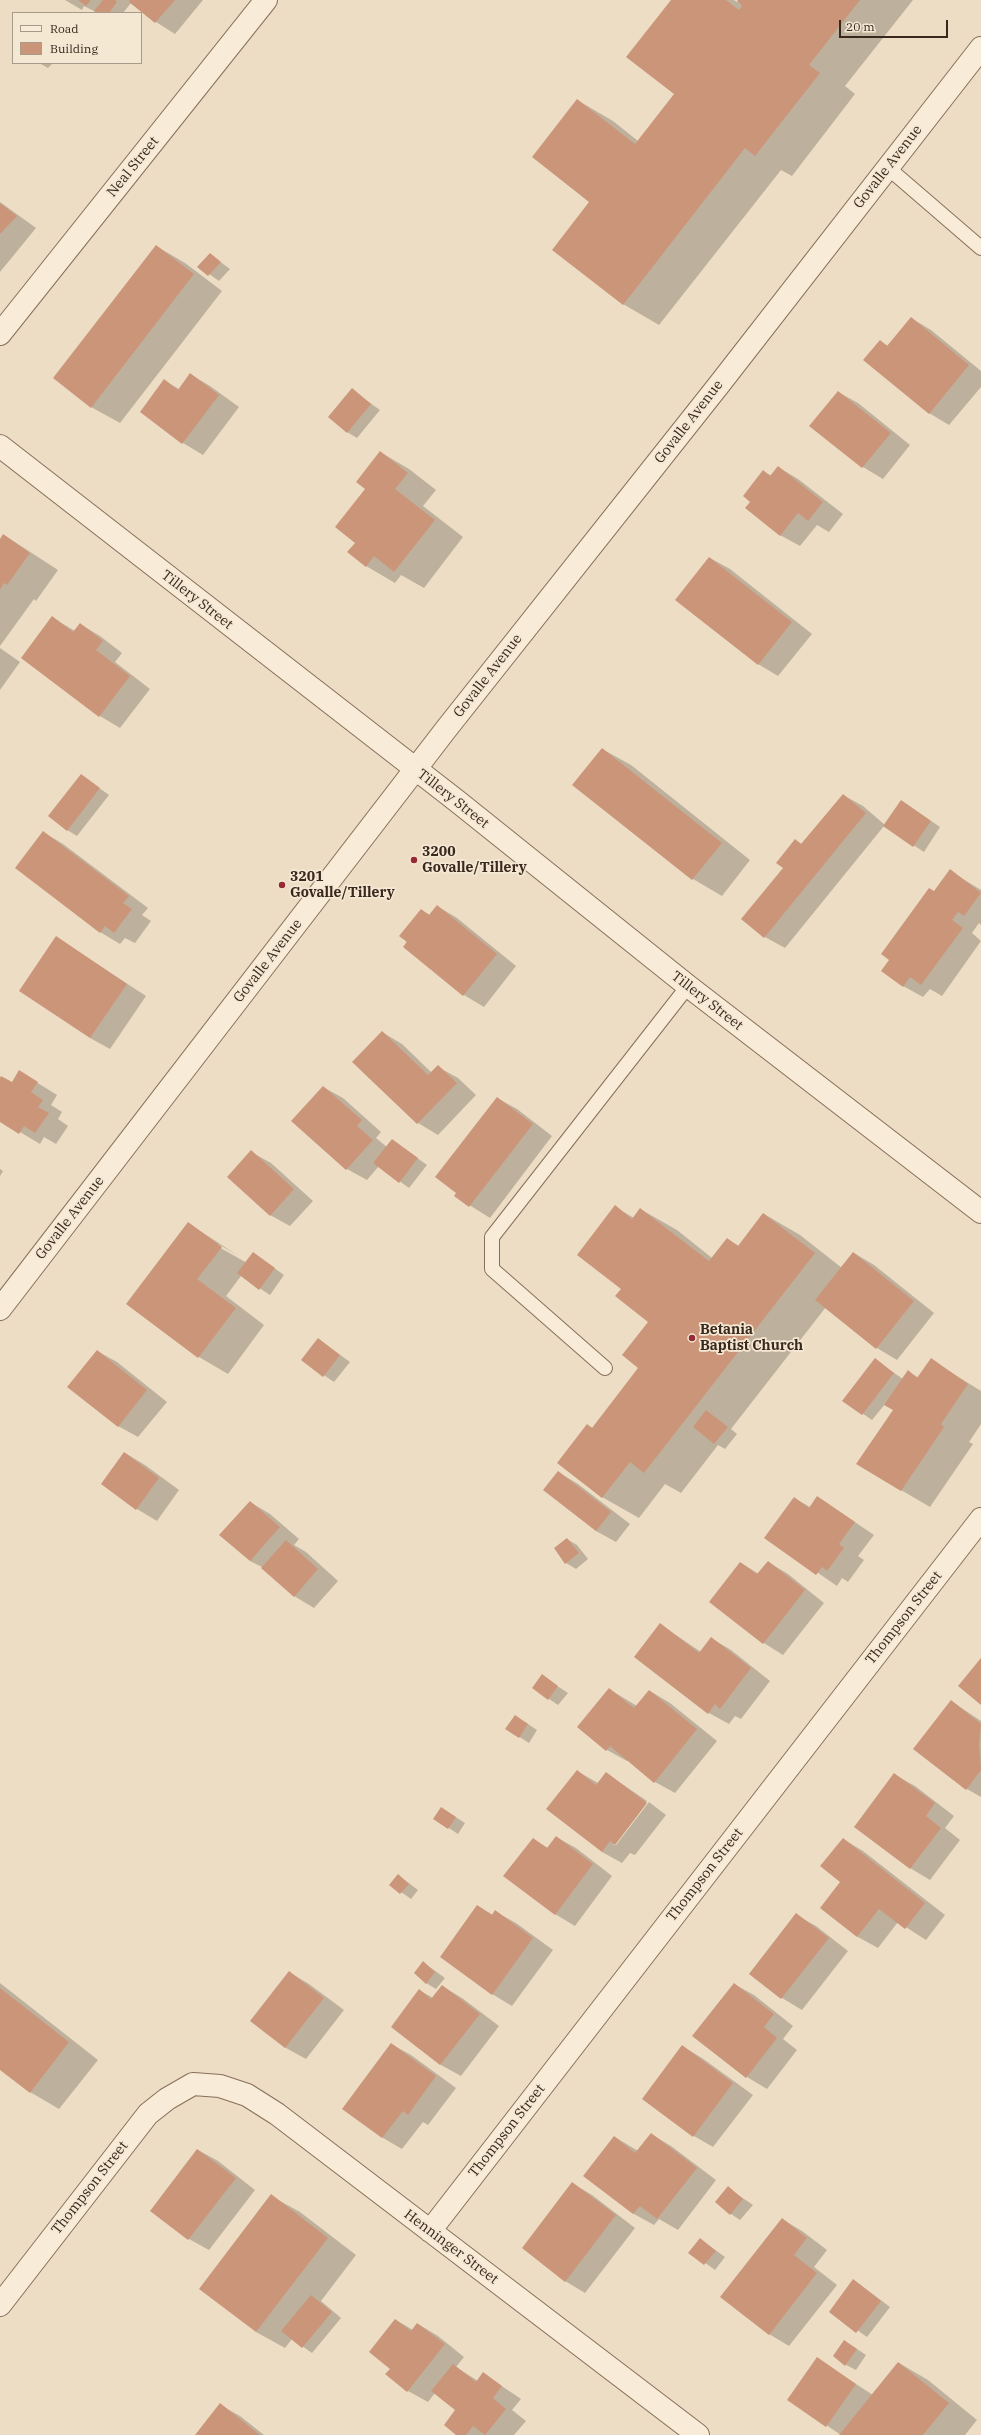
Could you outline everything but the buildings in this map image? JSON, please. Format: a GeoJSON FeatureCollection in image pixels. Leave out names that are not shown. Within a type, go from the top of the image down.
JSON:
{"type":"FeatureCollection","features":[{"type":"Feature","properties":{"kind":"street","name":"Neal Street"},"geometry":{"type":"LineString","coordinates":[[0,334],[266,0]]}},
{"type":"Feature","properties":{"kind":"street","name":"Govalle Avenue"},"geometry":{"type":"LineString","coordinates":[[0,1309],[415,770],[718,386],[981,48]]}},
{"type":"Feature","properties":{"kind":"street","name":"Tillery Street"},"geometry":{"type":"LineString","coordinates":[[0,446],[415,770],[688,986],[981,1212]]}},
{"type":"Feature","properties":{"kind":"street","name":"Thompson Street"},"geometry":{"type":"LineString","coordinates":[[430,2231],[981,1519]]}},
{"type":"Feature","properties":{"kind":"street","name":"Thompson Street"},"geometry":{"type":"LineString","coordinates":[[0,2305],[148,2114],[167,2099],[193,2084]]}},
{"type":"Feature","properties":{"kind":"street","name":"Henninger Street"},"geometry":{"type":"LineString","coordinates":[[193,2084],[220,2086],[247,2096],[277,2114],[698,2435]]}},
{"type":"Feature","properties":{"kind":"lane"},"geometry":{"type":"LineString","coordinates":[[887,167],[981,248]]}},
{"type":"Feature","properties":{"kind":"lane"},"geometry":{"type":"LineString","coordinates":[[605,1368],[492,1269],[492,1237],[688,986]]}},
{"type":"Feature","properties":{"kind":"place","name":"3200 Govalle/Tillery"},"geometry":{"type":"Point","coordinates":[414,860]}},
{"type":"Feature","properties":{"kind":"place","name":"3201 Govalle/Tillery"},"geometry":{"type":"Point","coordinates":[282,885]}},
{"type":"Feature","properties":{"kind":"place","name":"Betania Baptist Church"},"geometry":{"type":"Point","coordinates":[692,1338]}}]}
